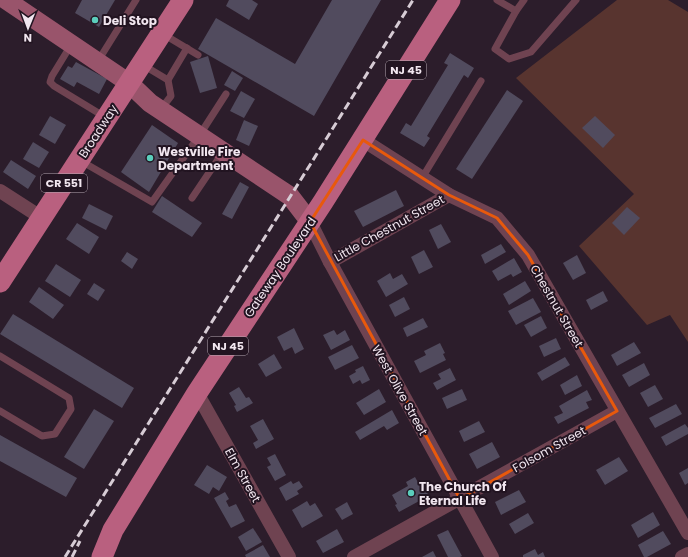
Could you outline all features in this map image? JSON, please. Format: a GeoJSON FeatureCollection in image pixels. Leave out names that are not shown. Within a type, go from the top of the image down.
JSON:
{"type":"FeatureCollection","features":[{"type":"Feature","properties":{"kind":"main road","name":"Gateway Boulevard"},"geometry":{"type":"LineString","coordinates":[[102,557],[114,530],[197,393],[310,222],[450,0]]}},
{"type":"Feature","properties":{"kind":"main road","name":"Broadway"},"geometry":{"type":"LineString","coordinates":[[0,282],[129,83],[178,4]]}},
{"type":"Feature","properties":{"kind":"street"},"geometry":{"type":"LineString","coordinates":[[6,0],[129,83],[160,110],[290,196],[310,222]]}},
{"type":"Feature","properties":{"kind":"street","name":"Chestnut Street"},"geometry":{"type":"LineString","coordinates":[[362,140],[449,195],[497,218],[528,255],[688,533]]}},
{"type":"Feature","properties":{"kind":"street"},"geometry":{"type":"LineString","coordinates":[[0,191],[42,218]]}},
{"type":"Feature","properties":{"kind":"street","name":"Little Chestnut Street"},"geometry":{"type":"LineString","coordinates":[[330,262],[449,195]]}},
{"type":"Feature","properties":{"kind":"street","name":"West Olive Street"},"geometry":{"type":"LineString","coordinates":[[310,222],[330,262],[492,557]]}},
{"type":"Feature","properties":{"kind":"street","name":"Elm Street"},"geometry":{"type":"LineString","coordinates":[[197,393],[289,557]]}},
{"type":"Feature","properties":{"kind":"street","name":"Folsom Street"},"geometry":{"type":"LineString","coordinates":[[354,557],[617,411]]}},
{"type":"Feature","properties":{"kind":"street"},"geometry":{"type":"LineString","coordinates":[[682,557],[688,554]]}},
{"type":"Feature","properties":{"kind":"lane"},"geometry":{"type":"LineString","coordinates":[[98,61],[136,0]]}},
{"type":"Feature","properties":{"kind":"lane"},"geometry":{"type":"LineString","coordinates":[[498,0],[516,11]]}},
{"type":"Feature","properties":{"kind":"lane"},"geometry":{"type":"LineString","coordinates":[[524,0],[516,11],[495,49],[509,59],[531,52],[576,0]]}},
{"type":"Feature","properties":{"kind":"lane"},"geometry":{"type":"LineString","coordinates":[[161,33],[198,55]]}},
{"type":"Feature","properties":{"kind":"lane"},"geometry":{"type":"LineString","coordinates":[[72,44],[52,76],[50,82],[54,86],[106,118]]}},
{"type":"Feature","properties":{"kind":"lane"},"geometry":{"type":"LineString","coordinates":[[160,110],[171,96],[168,80],[187,48]]}},
{"type":"Feature","properties":{"kind":"lane"},"geometry":{"type":"LineString","coordinates":[[141,64],[168,80]]}},
{"type":"Feature","properties":{"kind":"lane"},"geometry":{"type":"LineString","coordinates":[[422,178],[481,81]]}},
{"type":"Feature","properties":{"kind":"lane"},"geometry":{"type":"LineString","coordinates":[[79,160],[152,202],[199,136],[226,94]]}},
{"type":"Feature","properties":{"kind":"lane"},"geometry":{"type":"LineString","coordinates":[[192,198],[223,152]]}},
{"type":"Feature","properties":{"kind":"lane"},"geometry":{"type":"LineString","coordinates":[[0,356],[69,398],[71,409],[55,434],[42,436],[0,411]]}},
{"type":"Feature","properties":{"kind":"highlighted area"},"geometry":{"type":"Polygon","coordinates":[[[363,140],[449,195],[497,218],[528,255],[617,411],[460,499],[310,222],[363,140]]]}},
{"type":"Feature","properties":{"kind":"shaded area"},"geometry":{"type":"Polygon","coordinates":[[[617,0],[668,0],[688,12],[688,342],[670,315],[647,325],[579,246],[634,194],[516,78],[617,0]]]}},
{"type":"Feature","properties":{"kind":"building","name":"Deli Stop"},"geometry":{"type":"Polygon","coordinates":[[[82,0],[115,0],[99,27],[75,13],[82,0]]]}},
{"type":"Feature","properties":{"kind":"building"},"geometry":{"type":"Polygon","coordinates":[[[229,0],[252,0],[258,4],[249,20],[226,6],[229,0]]]}},
{"type":"Feature","properties":{"kind":"building"},"geometry":{"type":"Polygon","coordinates":[[[332,0],[381,0],[314,116],[198,49],[216,18],[295,64],[332,0]]]}},
{"type":"Feature","properties":{"kind":"building"},"geometry":{"type":"Polygon","coordinates":[[[450,53],[474,68],[468,78],[464,75],[427,136],[430,138],[424,147],[400,133],[406,123],[411,126],[448,65],[444,63],[450,53]]]}},
{"type":"Feature","properties":{"kind":"building"},"geometry":{"type":"Polygon","coordinates":[[[208,56],[217,88],[200,93],[190,62],[208,56]]]}},
{"type":"Feature","properties":{"kind":"building"},"geometry":{"type":"Polygon","coordinates":[[[76,62],[107,79],[99,94],[77,82],[74,87],[60,79],[68,66],[72,68],[76,62]]]}},
{"type":"Feature","properties":{"kind":"building"},"geometry":{"type":"Polygon","coordinates":[[[232,71],[243,78],[235,91],[224,85],[232,71]]]}},
{"type":"Feature","properties":{"kind":"building"},"geometry":{"type":"Polygon","coordinates":[[[507,90],[523,101],[472,179],[456,169],[507,90]]]}},
{"type":"Feature","properties":{"kind":"building"},"geometry":{"type":"Polygon","coordinates":[[[241,91],[255,99],[244,118],[230,111],[241,91]]]}},
{"type":"Feature","properties":{"kind":"building"},"geometry":{"type":"Polygon","coordinates":[[[50,116],[66,125],[55,144],[39,135],[50,116]]]}},
{"type":"Feature","properties":{"kind":"building"},"geometry":{"type":"Polygon","coordinates":[[[595,116],[615,135],[603,148],[582,128],[595,116]]]}},
{"type":"Feature","properties":{"kind":"building"},"geometry":{"type":"Polygon","coordinates":[[[244,120],[258,126],[249,146],[236,140],[244,120]]]}},
{"type":"Feature","properties":{"kind":"building","name":"Westville Fire Department"},"geometry":{"type":"Polygon","coordinates":[[[152,125],[178,143],[149,192],[121,172],[152,125]]]}},
{"type":"Feature","properties":{"kind":"building"},"geometry":{"type":"Polygon","coordinates":[[[33,142],[49,152],[39,168],[23,159],[33,142]]]}},
{"type":"Feature","properties":{"kind":"building"},"geometry":{"type":"Polygon","coordinates":[[[11,160],[36,176],[28,189],[3,172],[11,160]]]}},
{"type":"Feature","properties":{"kind":"building"},"geometry":{"type":"Polygon","coordinates":[[[240,182],[249,187],[232,219],[222,214],[240,182]]]}},
{"type":"Feature","properties":{"kind":"building"},"geometry":{"type":"Polygon","coordinates":[[[396,190],[404,206],[363,227],[354,211],[396,190]]]}},
{"type":"Feature","properties":{"kind":"building"},"geometry":{"type":"Polygon","coordinates":[[[162,196],[202,223],[192,237],[152,212],[162,196]]]}},
{"type":"Feature","properties":{"kind":"building"},"geometry":{"type":"Polygon","coordinates":[[[89,204],[113,216],[106,230],[82,218],[89,204]]]}},
{"type":"Feature","properties":{"kind":"building"},"geometry":{"type":"Polygon","coordinates":[[[627,207],[640,218],[624,235],[612,223],[627,207]]]}},
{"type":"Feature","properties":{"kind":"building"},"geometry":{"type":"Polygon","coordinates":[[[77,223],[99,237],[89,254],[66,239],[77,223]]]}},
{"type":"Feature","properties":{"kind":"building"},"geometry":{"type":"Polygon","coordinates":[[[441,224],[451,242],[438,249],[429,230],[441,224]]]}},
{"type":"Feature","properties":{"kind":"building"},"geometry":{"type":"Polygon","coordinates":[[[501,244],[506,252],[485,264],[481,255],[501,244]]]}},
{"type":"Feature","properties":{"kind":"building"},"geometry":{"type":"Polygon","coordinates":[[[424,250],[433,267],[419,274],[411,257],[424,250]]]}},
{"type":"Feature","properties":{"kind":"building"},"geometry":{"type":"Polygon","coordinates":[[[127,252],[138,259],[132,269],[121,261],[127,252]]]}},
{"type":"Feature","properties":{"kind":"building"},"geometry":{"type":"Polygon","coordinates":[[[577,255],[586,273],[573,280],[563,263],[577,255]]]}},
{"type":"Feature","properties":{"kind":"building"},"geometry":{"type":"Polygon","coordinates":[[[514,258],[522,272],[513,277],[511,274],[498,281],[492,271],[514,258]]]}},
{"type":"Feature","properties":{"kind":"building"},"geometry":{"type":"Polygon","coordinates":[[[56,264],[81,280],[70,297],[45,281],[56,264]]]}},
{"type":"Feature","properties":{"kind":"building"},"geometry":{"type":"Polygon","coordinates":[[[390,273],[393,279],[402,274],[408,284],[386,297],[377,281],[390,273]]]}},
{"type":"Feature","properties":{"kind":"building"},"geometry":{"type":"Polygon","coordinates":[[[525,281],[531,291],[509,305],[503,294],[525,281]]]}},
{"type":"Feature","properties":{"kind":"building"},"geometry":{"type":"Polygon","coordinates":[[[94,283],[105,290],[98,301],[87,294],[94,283]]]}},
{"type":"Feature","properties":{"kind":"building"},"geometry":{"type":"Polygon","coordinates":[[[39,287],[64,305],[53,319],[29,302],[39,287]]]}},
{"type":"Feature","properties":{"kind":"building"},"geometry":{"type":"Polygon","coordinates":[[[603,291],[608,301],[591,310],[586,300],[603,291]]]}},
{"type":"Feature","properties":{"kind":"building"},"geometry":{"type":"Polygon","coordinates":[[[404,297],[410,309],[395,317],[389,305],[404,297]]]}},
{"type":"Feature","properties":{"kind":"building"},"geometry":{"type":"Polygon","coordinates":[[[533,298],[541,312],[516,325],[508,311],[533,298]]]}},
{"type":"Feature","properties":{"kind":"building"},"geometry":{"type":"Polygon","coordinates":[[[13,314],[134,388],[122,408],[0,334],[13,314]]]}},
{"type":"Feature","properties":{"kind":"building"},"geometry":{"type":"Polygon","coordinates":[[[541,316],[547,328],[531,337],[524,325],[541,316]]]}},
{"type":"Feature","properties":{"kind":"building"},"geometry":{"type":"Polygon","coordinates":[[[423,318],[428,327],[407,337],[403,328],[423,318]]]}},
{"type":"Feature","properties":{"kind":"building"},"geometry":{"type":"Polygon","coordinates":[[[294,328],[304,349],[295,354],[292,347],[284,351],[277,337],[294,328]]]}},
{"type":"Feature","properties":{"kind":"building"},"geometry":{"type":"Polygon","coordinates":[[[334,330],[337,335],[345,330],[350,340],[331,350],[323,335],[334,330]]]}},
{"type":"Feature","properties":{"kind":"building"},"geometry":{"type":"Polygon","coordinates":[[[556,338],[561,349],[544,357],[539,346],[556,338]]]}},
{"type":"Feature","properties":{"kind":"building"},"geometry":{"type":"Polygon","coordinates":[[[634,342],[641,353],[617,366],[611,355],[634,342]]]}},
{"type":"Feature","properties":{"kind":"building"},"geometry":{"type":"Polygon","coordinates":[[[440,343],[445,353],[443,354],[446,360],[420,373],[414,361],[426,355],[424,351],[440,343]]]}},
{"type":"Feature","properties":{"kind":"building"},"geometry":{"type":"Polygon","coordinates":[[[352,345],[359,358],[335,370],[328,357],[352,345]]]}},
{"type":"Feature","properties":{"kind":"building"},"geometry":{"type":"Polygon","coordinates":[[[274,354],[282,368],[266,377],[258,364],[274,354]]]}},
{"type":"Feature","properties":{"kind":"building"},"geometry":{"type":"Polygon","coordinates":[[[565,357],[570,365],[542,381],[537,373],[565,357]]]}},
{"type":"Feature","properties":{"kind":"building"},"geometry":{"type":"Polygon","coordinates":[[[644,363],[650,375],[629,387],[622,375],[644,363]]]}},
{"type":"Feature","properties":{"kind":"building"},"geometry":{"type":"Polygon","coordinates":[[[363,366],[370,380],[362,384],[360,380],[353,384],[349,376],[356,372],[355,370],[363,366]]]}},
{"type":"Feature","properties":{"kind":"building"},"geometry":{"type":"Polygon","coordinates":[[[450,368],[456,380],[437,390],[433,383],[441,379],[438,374],[450,368]]]}},
{"type":"Feature","properties":{"kind":"building"},"geometry":{"type":"Polygon","coordinates":[[[577,375],[582,386],[565,395],[560,385],[577,375]]]}},
{"type":"Feature","properties":{"kind":"building"},"geometry":{"type":"Polygon","coordinates":[[[655,385],[663,399],[648,407],[640,393],[655,385]]]}},
{"type":"Feature","properties":{"kind":"building"},"geometry":{"type":"Polygon","coordinates":[[[239,387],[246,398],[249,397],[253,403],[237,412],[234,406],[236,405],[229,393],[239,387]]]}},
{"type":"Feature","properties":{"kind":"building"},"geometry":{"type":"Polygon","coordinates":[[[379,389],[386,402],[364,415],[356,403],[379,389]]]}},
{"type":"Feature","properties":{"kind":"building"},"geometry":{"type":"Polygon","coordinates":[[[462,389],[467,400],[447,409],[442,398],[462,389]]]}},
{"type":"Feature","properties":{"kind":"building"},"geometry":{"type":"Polygon","coordinates":[[[587,390],[592,400],[586,402],[589,408],[558,424],[554,417],[563,413],[559,406],[587,390]]]}},
{"type":"Feature","properties":{"kind":"building"},"geometry":{"type":"Polygon","coordinates":[[[676,404],[682,414],[655,428],[649,418],[676,404]]]}},
{"type":"Feature","properties":{"kind":"building"},"geometry":{"type":"Polygon","coordinates":[[[94,409],[114,421],[84,469],[64,457],[94,409]]]}},
{"type":"Feature","properties":{"kind":"building"},"geometry":{"type":"Polygon","coordinates":[[[392,410],[399,423],[387,430],[384,426],[360,440],[355,432],[392,410]]]}},
{"type":"Feature","properties":{"kind":"building"},"geometry":{"type":"Polygon","coordinates":[[[263,419],[274,439],[256,449],[253,443],[258,440],[250,426],[263,419]]]}},
{"type":"Feature","properties":{"kind":"building"},"geometry":{"type":"Polygon","coordinates":[[[479,421],[485,432],[464,442],[459,431],[479,421]]]}},
{"type":"Feature","properties":{"kind":"building"},"geometry":{"type":"Polygon","coordinates":[[[685,424],[688,428],[688,434],[666,446],[661,437],[685,424]]]}},
{"type":"Feature","properties":{"kind":"building"},"geometry":{"type":"Polygon","coordinates":[[[0,435],[77,478],[66,497],[0,461],[0,435]]]}},
{"type":"Feature","properties":{"kind":"building"},"geometry":{"type":"Polygon","coordinates":[[[492,442],[500,457],[477,469],[469,454],[492,442]]]}},
{"type":"Feature","properties":{"kind":"building"},"geometry":{"type":"Polygon","coordinates":[[[275,454],[286,475],[275,481],[267,467],[271,465],[267,458],[275,454]]]}},
{"type":"Feature","properties":{"kind":"building"},"geometry":{"type":"Polygon","coordinates":[[[619,457],[628,471],[605,485],[596,470],[619,457]]]}},
{"type":"Feature","properties":{"kind":"building"},"geometry":{"type":"Polygon","coordinates":[[[207,465],[227,477],[219,491],[213,487],[209,494],[194,485],[207,465]]]}},
{"type":"Feature","properties":{"kind":"building"},"geometry":{"type":"Polygon","coordinates":[[[688,468],[688,483],[685,485],[679,473],[688,468]]]}},
{"type":"Feature","properties":{"kind":"building","name":"The Church Of Eternal Life"},"geometry":{"type":"Polygon","coordinates":[[[415,477],[421,488],[431,482],[434,486],[426,491],[429,496],[427,498],[429,500],[423,504],[421,500],[399,512],[392,495],[408,486],[406,482],[415,477]]]}},
{"type":"Feature","properties":{"kind":"building"},"geometry":{"type":"Polygon","coordinates":[[[291,481],[293,484],[299,481],[303,487],[297,491],[299,494],[286,501],[279,488],[291,481]]]}},
{"type":"Feature","properties":{"kind":"building"},"geometry":{"type":"Polygon","coordinates":[[[519,490],[526,502],[501,515],[495,502],[519,490]]]}},
{"type":"Feature","properties":{"kind":"building"},"geometry":{"type":"Polygon","coordinates":[[[225,492],[229,499],[226,501],[229,507],[236,504],[245,521],[231,528],[214,498],[225,492]]]}},
{"type":"Feature","properties":{"kind":"building"},"geometry":{"type":"Polygon","coordinates":[[[307,501],[310,506],[315,503],[323,516],[302,528],[292,510],[307,501]]]}},
{"type":"Feature","properties":{"kind":"building"},"geometry":{"type":"Polygon","coordinates":[[[347,502],[353,514],[342,520],[335,509],[347,502]]]}},
{"type":"Feature","properties":{"kind":"building"},"geometry":{"type":"Polygon","coordinates":[[[653,512],[660,525],[638,538],[631,525],[653,512]]]}},
{"type":"Feature","properties":{"kind":"building"},"geometry":{"type":"Polygon","coordinates":[[[528,513],[534,523],[515,534],[509,524],[528,513]]]}},
{"type":"Feature","properties":{"kind":"building"},"geometry":{"type":"Polygon","coordinates":[[[253,528],[262,542],[246,551],[238,537],[253,528]]]}},
{"type":"Feature","properties":{"kind":"building"},"geometry":{"type":"Polygon","coordinates":[[[337,529],[344,542],[323,553],[316,541],[337,529]]]}},
{"type":"Feature","properties":{"kind":"building"},"geometry":{"type":"Polygon","coordinates":[[[448,530],[462,556],[460,557],[448,557],[437,535],[448,530]]]}},
{"type":"Feature","properties":{"kind":"building"},"geometry":{"type":"Polygon","coordinates":[[[663,531],[671,544],[647,557],[644,557],[638,545],[663,531]]]}},
{"type":"Feature","properties":{"kind":"building"},"geometry":{"type":"Polygon","coordinates":[[[263,545],[270,557],[246,557],[245,555],[263,545]]]}},
{"type":"Feature","properties":{"kind":"building"},"geometry":{"type":"Polygon","coordinates":[[[535,549],[538,555],[543,552],[545,557],[523,557],[523,555],[535,549]]]}},
{"type":"Feature","properties":{"kind":"building"},"geometry":{"type":"Polygon","coordinates":[[[433,551],[436,557],[422,557],[433,551]]]}},
{"type":"Feature","properties":{"kind":"railway"},"geometry":{"type":"LineString","coordinates":[[65,557],[413,0]]}},
{"type":"Feature","properties":{"kind":"railway"},"geometry":{"type":"LineString","coordinates":[[72,557],[80,541]]}},
{"type":"Feature","properties":{"kind":"place","name":"Deli Stop"},"geometry":{"type":"Point","coordinates":[95,20]}},
{"type":"Feature","properties":{"kind":"place","name":"Westville Fire Department"},"geometry":{"type":"Point","coordinates":[150,158]}},
{"type":"Feature","properties":{"kind":"place","name":"The Church Of Eternal Life"},"geometry":{"type":"Point","coordinates":[411,493]}}]}
